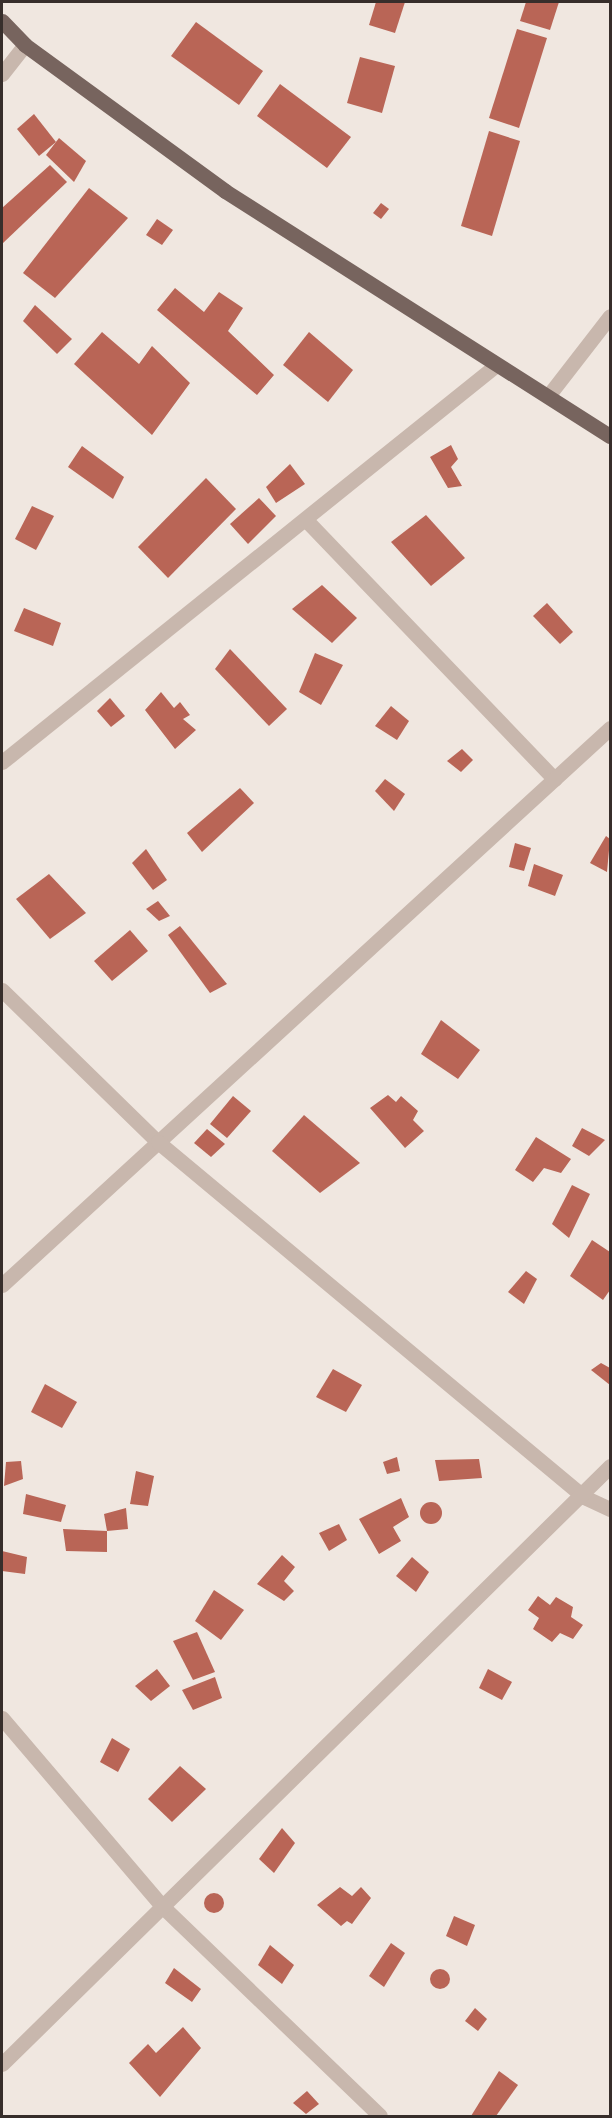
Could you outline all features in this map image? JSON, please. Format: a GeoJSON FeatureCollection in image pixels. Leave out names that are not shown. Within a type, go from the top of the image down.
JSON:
{"type":"FeatureCollection","features":[{"type":"Feature","properties":{"kind":"main road"},"geometry":{"type":"LineString","coordinates":[[2,21],[25,45],[225,191],[495,366],[548,396],[610,436]]}},
{"type":"Feature","properties":{"kind":"street"},"geometry":{"type":"LineString","coordinates":[[2,74],[25,45]]}},
{"type":"Feature","properties":{"kind":"street"},"geometry":{"type":"LineString","coordinates":[[548,396],[610,316]]}},
{"type":"Feature","properties":{"kind":"street"},"geometry":{"type":"LineString","coordinates":[[2,762],[495,366]]}},
{"type":"Feature","properties":{"kind":"street"},"geometry":{"type":"LineString","coordinates":[[306,520],[554,779]]}},
{"type":"Feature","properties":{"kind":"street"},"geometry":{"type":"LineString","coordinates":[[2,1285],[610,728]]}},
{"type":"Feature","properties":{"kind":"street"},"geometry":{"type":"LineString","coordinates":[[2,990],[158,1142],[584,1497],[610,1509]]}},
{"type":"Feature","properties":{"kind":"street"},"geometry":{"type":"LineString","coordinates":[[2,2064],[164,1907],[345,1722],[584,1497],[610,1466]]}},
{"type":"Feature","properties":{"kind":"street"},"geometry":{"type":"LineString","coordinates":[[2,1718],[164,1907],[380,2116]]}},
{"type":"Feature","properties":{"kind":"building"},"geometry":{"type":"Polygon","coordinates":[[[376,2],[405,2],[395,33],[369,25],[376,2]]]}},
{"type":"Feature","properties":{"kind":"building"},"geometry":{"type":"Polygon","coordinates":[[[526,2],[559,2],[550,30],[520,21],[526,2]]]}},
{"type":"Feature","properties":{"kind":"building"},"geometry":{"type":"Polygon","coordinates":[[[196,22],[263,71],[239,105],[171,56],[196,22]]]}},
{"type":"Feature","properties":{"kind":"building"},"geometry":{"type":"Polygon","coordinates":[[[517,29],[547,38],[519,128],[489,118],[517,29]]]}},
{"type":"Feature","properties":{"kind":"building"},"geometry":{"type":"Polygon","coordinates":[[[360,57],[395,66],[382,113],[347,103],[360,57]]]}},
{"type":"Feature","properties":{"kind":"building"},"geometry":{"type":"Polygon","coordinates":[[[280,84],[351,137],[327,168],[257,116],[280,84]]]}},
{"type":"Feature","properties":{"kind":"building"},"geometry":{"type":"Polygon","coordinates":[[[34,114],[56,142],[39,156],[17,129],[34,114]]]}},
{"type":"Feature","properties":{"kind":"building"},"geometry":{"type":"Polygon","coordinates":[[[489,131],[520,141],[492,236],[461,226],[489,131]]]}},
{"type":"Feature","properties":{"kind":"building"},"geometry":{"type":"Polygon","coordinates":[[[59,138],[86,161],[74,182],[46,155],[59,138]]]}},
{"type":"Feature","properties":{"kind":"building"},"geometry":{"type":"Polygon","coordinates":[[[50,165],[67,182],[2,244],[2,208],[50,165]]]}},
{"type":"Feature","properties":{"kind":"building"},"geometry":{"type":"Polygon","coordinates":[[[89,188],[128,218],[55,298],[23,273],[89,188]]]}},
{"type":"Feature","properties":{"kind":"building"},"geometry":{"type":"Polygon","coordinates":[[[381,203],[389,209],[381,219],[373,213],[381,203]]]}},
{"type":"Feature","properties":{"kind":"building"},"geometry":{"type":"Polygon","coordinates":[[[157,219],[173,230],[162,245],[146,235],[157,219]]]}},
{"type":"Feature","properties":{"kind":"building"},"geometry":{"type":"Polygon","coordinates":[[[175,288],[204,312],[219,292],[243,308],[228,331],[274,375],[257,395],[157,310],[175,288]]]}},
{"type":"Feature","properties":{"kind":"building"},"geometry":{"type":"Polygon","coordinates":[[[35,305],[72,339],[57,354],[23,321],[35,305]]]}},
{"type":"Feature","properties":{"kind":"building"},"geometry":{"type":"Polygon","coordinates":[[[102,332],[139,364],[152,346],[190,383],[152,435],[74,364],[102,332]]]}},
{"type":"Feature","properties":{"kind":"building"},"geometry":{"type":"Polygon","coordinates":[[[309,332],[353,370],[328,402],[283,365],[309,332]]]}},
{"type":"Feature","properties":{"kind":"building"},"geometry":{"type":"Polygon","coordinates":[[[451,445],[458,459],[451,467],[462,486],[448,488],[430,457],[451,445]]]}},
{"type":"Feature","properties":{"kind":"building"},"geometry":{"type":"Polygon","coordinates":[[[82,446],[124,477],[113,499],[68,467],[82,446]]]}},
{"type":"Feature","properties":{"kind":"building"},"geometry":{"type":"Polygon","coordinates":[[[290,464],[305,484],[276,503],[266,487],[290,464]]]}},
{"type":"Feature","properties":{"kind":"building"},"geometry":{"type":"Polygon","coordinates":[[[206,478],[236,509],[168,578],[138,547],[206,478]]]}},
{"type":"Feature","properties":{"kind":"building"},"geometry":{"type":"Polygon","coordinates":[[[259,498],[276,516],[248,544],[230,524],[259,498]]]}},
{"type":"Feature","properties":{"kind":"building"},"geometry":{"type":"Polygon","coordinates":[[[32,506],[54,516],[36,550],[15,539],[32,506]]]}},
{"type":"Feature","properties":{"kind":"building"},"geometry":{"type":"Polygon","coordinates":[[[426,515],[465,558],[431,586],[391,542],[426,515]]]}},
{"type":"Feature","properties":{"kind":"building"},"geometry":{"type":"Polygon","coordinates":[[[322,585],[357,618],[332,643],[292,609],[322,585]]]}},
{"type":"Feature","properties":{"kind":"building"},"geometry":{"type":"Polygon","coordinates":[[[547,603],[573,632],[560,644],[533,616],[547,603]]]}},
{"type":"Feature","properties":{"kind":"building"},"geometry":{"type":"Polygon","coordinates":[[[24,608],[61,623],[53,646],[14,631],[24,608]]]}},
{"type":"Feature","properties":{"kind":"building"},"geometry":{"type":"Polygon","coordinates":[[[230,649],[287,709],[269,726],[215,669],[230,649]]]}},
{"type":"Feature","properties":{"kind":"building"},"geometry":{"type":"Polygon","coordinates":[[[315,653],[343,665],[321,705],[299,692],[315,653]]]}},
{"type":"Feature","properties":{"kind":"building"},"geometry":{"type":"Polygon","coordinates":[[[161,692],[174,708],[180,702],[190,715],[183,719],[196,730],[175,749],[145,710],[161,692]]]}},
{"type":"Feature","properties":{"kind":"building"},"geometry":{"type":"Polygon","coordinates":[[[110,698],[125,716],[111,727],[97,711],[110,698]]]}},
{"type":"Feature","properties":{"kind":"building"},"geometry":{"type":"Polygon","coordinates":[[[391,706],[409,721],[397,740],[375,726],[391,706]]]}},
{"type":"Feature","properties":{"kind":"building"},"geometry":{"type":"Polygon","coordinates":[[[462,749],[473,760],[461,772],[447,761],[462,749]]]}},
{"type":"Feature","properties":{"kind":"building"},"geometry":{"type":"Polygon","coordinates":[[[385,779],[405,794],[394,811],[375,791],[385,779]]]}},
{"type":"Feature","properties":{"kind":"building"},"geometry":{"type":"Polygon","coordinates":[[[240,788],[254,803],[202,852],[187,833],[240,788]]]}},
{"type":"Feature","properties":{"kind":"building"},"geometry":{"type":"Polygon","coordinates":[[[606,836],[610,839],[607,872],[590,863],[606,836]]]}},
{"type":"Feature","properties":{"kind":"building"},"geometry":{"type":"Polygon","coordinates":[[[515,843],[531,848],[524,871],[509,867],[515,843]]]}},
{"type":"Feature","properties":{"kind":"building"},"geometry":{"type":"Polygon","coordinates":[[[146,849],[167,880],[153,890],[132,863],[146,849]]]}},
{"type":"Feature","properties":{"kind":"building"},"geometry":{"type":"Polygon","coordinates":[[[534,864],[563,875],[555,896],[528,886],[534,864]]]}},
{"type":"Feature","properties":{"kind":"building"},"geometry":{"type":"Polygon","coordinates":[[[49,874],[86,913],[50,939],[16,899],[49,874]]]}},
{"type":"Feature","properties":{"kind":"building"},"geometry":{"type":"Polygon","coordinates":[[[158,901],[170,916],[159,921],[146,909],[158,901]]]}},
{"type":"Feature","properties":{"kind":"building"},"geometry":{"type":"Polygon","coordinates":[[[180,926],[227,984],[210,993],[168,935],[180,926]]]}},
{"type":"Feature","properties":{"kind":"building"},"geometry":{"type":"Polygon","coordinates":[[[130,930],[148,951],[112,981],[94,961],[130,930]]]}},
{"type":"Feature","properties":{"kind":"building"},"geometry":{"type":"Polygon","coordinates":[[[441,1020],[480,1050],[458,1079],[421,1054],[441,1020]]]}},
{"type":"Feature","properties":{"kind":"building"},"geometry":{"type":"Polygon","coordinates":[[[388,1095],[396,1102],[401,1096],[418,1111],[413,1120],[424,1131],[405,1148],[370,1108],[388,1095]]]}},
{"type":"Feature","properties":{"kind":"building"},"geometry":{"type":"Polygon","coordinates":[[[233,1096],[251,1111],[227,1138],[210,1124],[233,1096]]]}},
{"type":"Feature","properties":{"kind":"building"},"geometry":{"type":"Polygon","coordinates":[[[304,1115],[360,1163],[320,1193],[272,1151],[304,1115]]]}},
{"type":"Feature","properties":{"kind":"building"},"geometry":{"type":"Polygon","coordinates":[[[582,1128],[605,1140],[589,1156],[572,1146],[582,1128]]]}},
{"type":"Feature","properties":{"kind":"building"},"geometry":{"type":"Polygon","coordinates":[[[207,1129],[225,1144],[211,1157],[194,1143],[207,1129]]]}},
{"type":"Feature","properties":{"kind":"building"},"geometry":{"type":"Polygon","coordinates":[[[536,1137],[571,1159],[561,1173],[544,1168],[533,1182],[515,1170],[536,1137]]]}},
{"type":"Feature","properties":{"kind":"building"},"geometry":{"type":"Polygon","coordinates":[[[572,1185],[590,1194],[569,1238],[552,1224],[572,1185]]]}},
{"type":"Feature","properties":{"kind":"building"},"geometry":{"type":"Polygon","coordinates":[[[592,1240],[610,1252],[610,1290],[603,1300],[570,1276],[592,1240]]]}},
{"type":"Feature","properties":{"kind":"building"},"geometry":{"type":"Polygon","coordinates":[[[526,1271],[537,1279],[524,1304],[508,1292],[526,1271]]]}},
{"type":"Feature","properties":{"kind":"building"},"geometry":{"type":"Polygon","coordinates":[[[601,1363],[610,1368],[610,1385],[591,1370],[601,1363]]]}},
{"type":"Feature","properties":{"kind":"building"},"geometry":{"type":"Polygon","coordinates":[[[333,1369],[362,1385],[346,1412],[316,1397],[333,1369]]]}},
{"type":"Feature","properties":{"kind":"building"},"geometry":{"type":"Polygon","coordinates":[[[45,1384],[77,1402],[62,1428],[31,1412],[45,1384]]]}},
{"type":"Feature","properties":{"kind":"building"},"geometry":{"type":"Polygon","coordinates":[[[397,1457],[400,1471],[387,1474],[383,1462],[397,1457]]]}},
{"type":"Feature","properties":{"kind":"building"},"geometry":{"type":"Polygon","coordinates":[[[479,1459],[482,1478],[439,1481],[435,1460],[479,1459]]]}},
{"type":"Feature","properties":{"kind":"building"},"geometry":{"type":"Polygon","coordinates":[[[21,1461],[23,1479],[4,1486],[6,1462],[21,1461]]]}},
{"type":"Feature","properties":{"kind":"building"},"geometry":{"type":"Polygon","coordinates":[[[136,1471],[154,1476],[148,1506],[130,1504],[136,1471]]]}},
{"type":"Feature","properties":{"kind":"building"},"geometry":{"type":"Polygon","coordinates":[[[26,1494],[66,1505],[61,1522],[23,1514],[26,1494]]]}},
{"type":"Feature","properties":{"kind":"building"},"geometry":{"type":"Polygon","coordinates":[[[401,1498],[409,1517],[393,1527],[401,1541],[379,1554],[359,1519],[401,1498]]]}},
{"type":"Feature","properties":{"kind":"building"},"geometry":{"type":"Polygon","coordinates":[[[431,1502],[439,1505],[442,1513],[439,1521],[431,1524],[423,1521],[420,1513],[423,1505],[431,1502]]]}},
{"type":"Feature","properties":{"kind":"building"},"geometry":{"type":"Polygon","coordinates":[[[126,1508],[128,1529],[107,1531],[104,1514],[126,1508]]]}},
{"type":"Feature","properties":{"kind":"building"},"geometry":{"type":"Polygon","coordinates":[[[339,1524],[347,1540],[329,1551],[319,1533],[339,1524]]]}},
{"type":"Feature","properties":{"kind":"building"},"geometry":{"type":"Polygon","coordinates":[[[63,1529],[107,1531],[107,1552],[66,1551],[63,1529]]]}},
{"type":"Feature","properties":{"kind":"building"},"geometry":{"type":"Polygon","coordinates":[[[2,1551],[27,1557],[25,1574],[2,1571],[2,1551]]]}},
{"type":"Feature","properties":{"kind":"building"},"geometry":{"type":"Polygon","coordinates":[[[282,1555],[295,1567],[284,1581],[294,1591],[284,1601],[257,1584],[282,1555]]]}},
{"type":"Feature","properties":{"kind":"building"},"geometry":{"type":"Polygon","coordinates":[[[412,1557],[429,1572],[416,1592],[396,1576],[412,1557]]]}},
{"type":"Feature","properties":{"kind":"building"},"geometry":{"type":"Polygon","coordinates":[[[214,1590],[244,1610],[221,1640],[195,1621],[214,1590]]]}},
{"type":"Feature","properties":{"kind":"building"},"geometry":{"type":"Polygon","coordinates":[[[538,1596],[550,1605],[556,1597],[573,1607],[571,1617],[583,1625],[573,1639],[560,1633],[552,1642],[533,1629],[539,1618],[528,1610],[538,1596]]]}},
{"type":"Feature","properties":{"kind":"building"},"geometry":{"type":"Polygon","coordinates":[[[197,1632],[215,1672],[193,1680],[173,1641],[197,1632]]]}},
{"type":"Feature","properties":{"kind":"building"},"geometry":{"type":"Polygon","coordinates":[[[157,1669],[170,1686],[151,1701],[135,1686],[157,1669]]]}},
{"type":"Feature","properties":{"kind":"building"},"geometry":{"type":"Polygon","coordinates":[[[488,1669],[512,1682],[502,1700],[479,1688],[488,1669]]]}},
{"type":"Feature","properties":{"kind":"building"},"geometry":{"type":"Polygon","coordinates":[[[215,1677],[222,1698],[193,1710],[182,1690],[215,1677]]]}},
{"type":"Feature","properties":{"kind":"building"},"geometry":{"type":"Polygon","coordinates":[[[112,1738],[130,1749],[118,1772],[100,1762],[112,1738]]]}},
{"type":"Feature","properties":{"kind":"building"},"geometry":{"type":"Polygon","coordinates":[[[180,1766],[206,1789],[172,1822],[148,1799],[180,1766]]]}},
{"type":"Feature","properties":{"kind":"building"},"geometry":{"type":"Polygon","coordinates":[[[282,1828],[295,1843],[274,1873],[259,1859],[282,1828]]]}},
{"type":"Feature","properties":{"kind":"building"},"geometry":{"type":"Polygon","coordinates":[[[340,1887],[352,1896],[361,1887],[371,1898],[352,1924],[347,1921],[341,1926],[317,1905],[340,1887]]]}},
{"type":"Feature","properties":{"kind":"building"},"geometry":{"type":"Polygon","coordinates":[[[214,1893],[221,1896],[224,1903],[221,1910],[214,1913],[207,1910],[204,1903],[207,1896],[214,1893]]]}},
{"type":"Feature","properties":{"kind":"building"},"geometry":{"type":"Polygon","coordinates":[[[454,1916],[475,1925],[467,1946],[446,1936],[454,1916]]]}},
{"type":"Feature","properties":{"kind":"building"},"geometry":{"type":"Polygon","coordinates":[[[391,1943],[405,1953],[384,1987],[369,1976],[391,1943]]]}},
{"type":"Feature","properties":{"kind":"building"},"geometry":{"type":"Polygon","coordinates":[[[270,1945],[294,1965],[282,1984],[258,1965],[270,1945]]]}},
{"type":"Feature","properties":{"kind":"building"},"geometry":{"type":"Polygon","coordinates":[[[174,1968],[201,1989],[192,2002],[165,1983],[174,1968]]]}},
{"type":"Feature","properties":{"kind":"building"},"geometry":{"type":"Polygon","coordinates":[[[440,1969],[447,1972],[450,1979],[447,1986],[440,1989],[433,1986],[430,1979],[433,1972],[440,1969]]]}},
{"type":"Feature","properties":{"kind":"building"},"geometry":{"type":"Polygon","coordinates":[[[475,2008],[487,2019],[478,2031],[465,2021],[475,2008]]]}},
{"type":"Feature","properties":{"kind":"building"},"geometry":{"type":"Polygon","coordinates":[[[183,2027],[201,2048],[160,2097],[129,2063],[148,2044],[156,2053],[183,2027]]]}},
{"type":"Feature","properties":{"kind":"building"},"geometry":{"type":"Polygon","coordinates":[[[499,2071],[518,2085],[496,2116],[471,2116],[499,2071]]]}},
{"type":"Feature","properties":{"kind":"building"},"geometry":{"type":"Polygon","coordinates":[[[307,2091],[319,2104],[306,2114],[293,2103],[307,2091]]]}}]}
